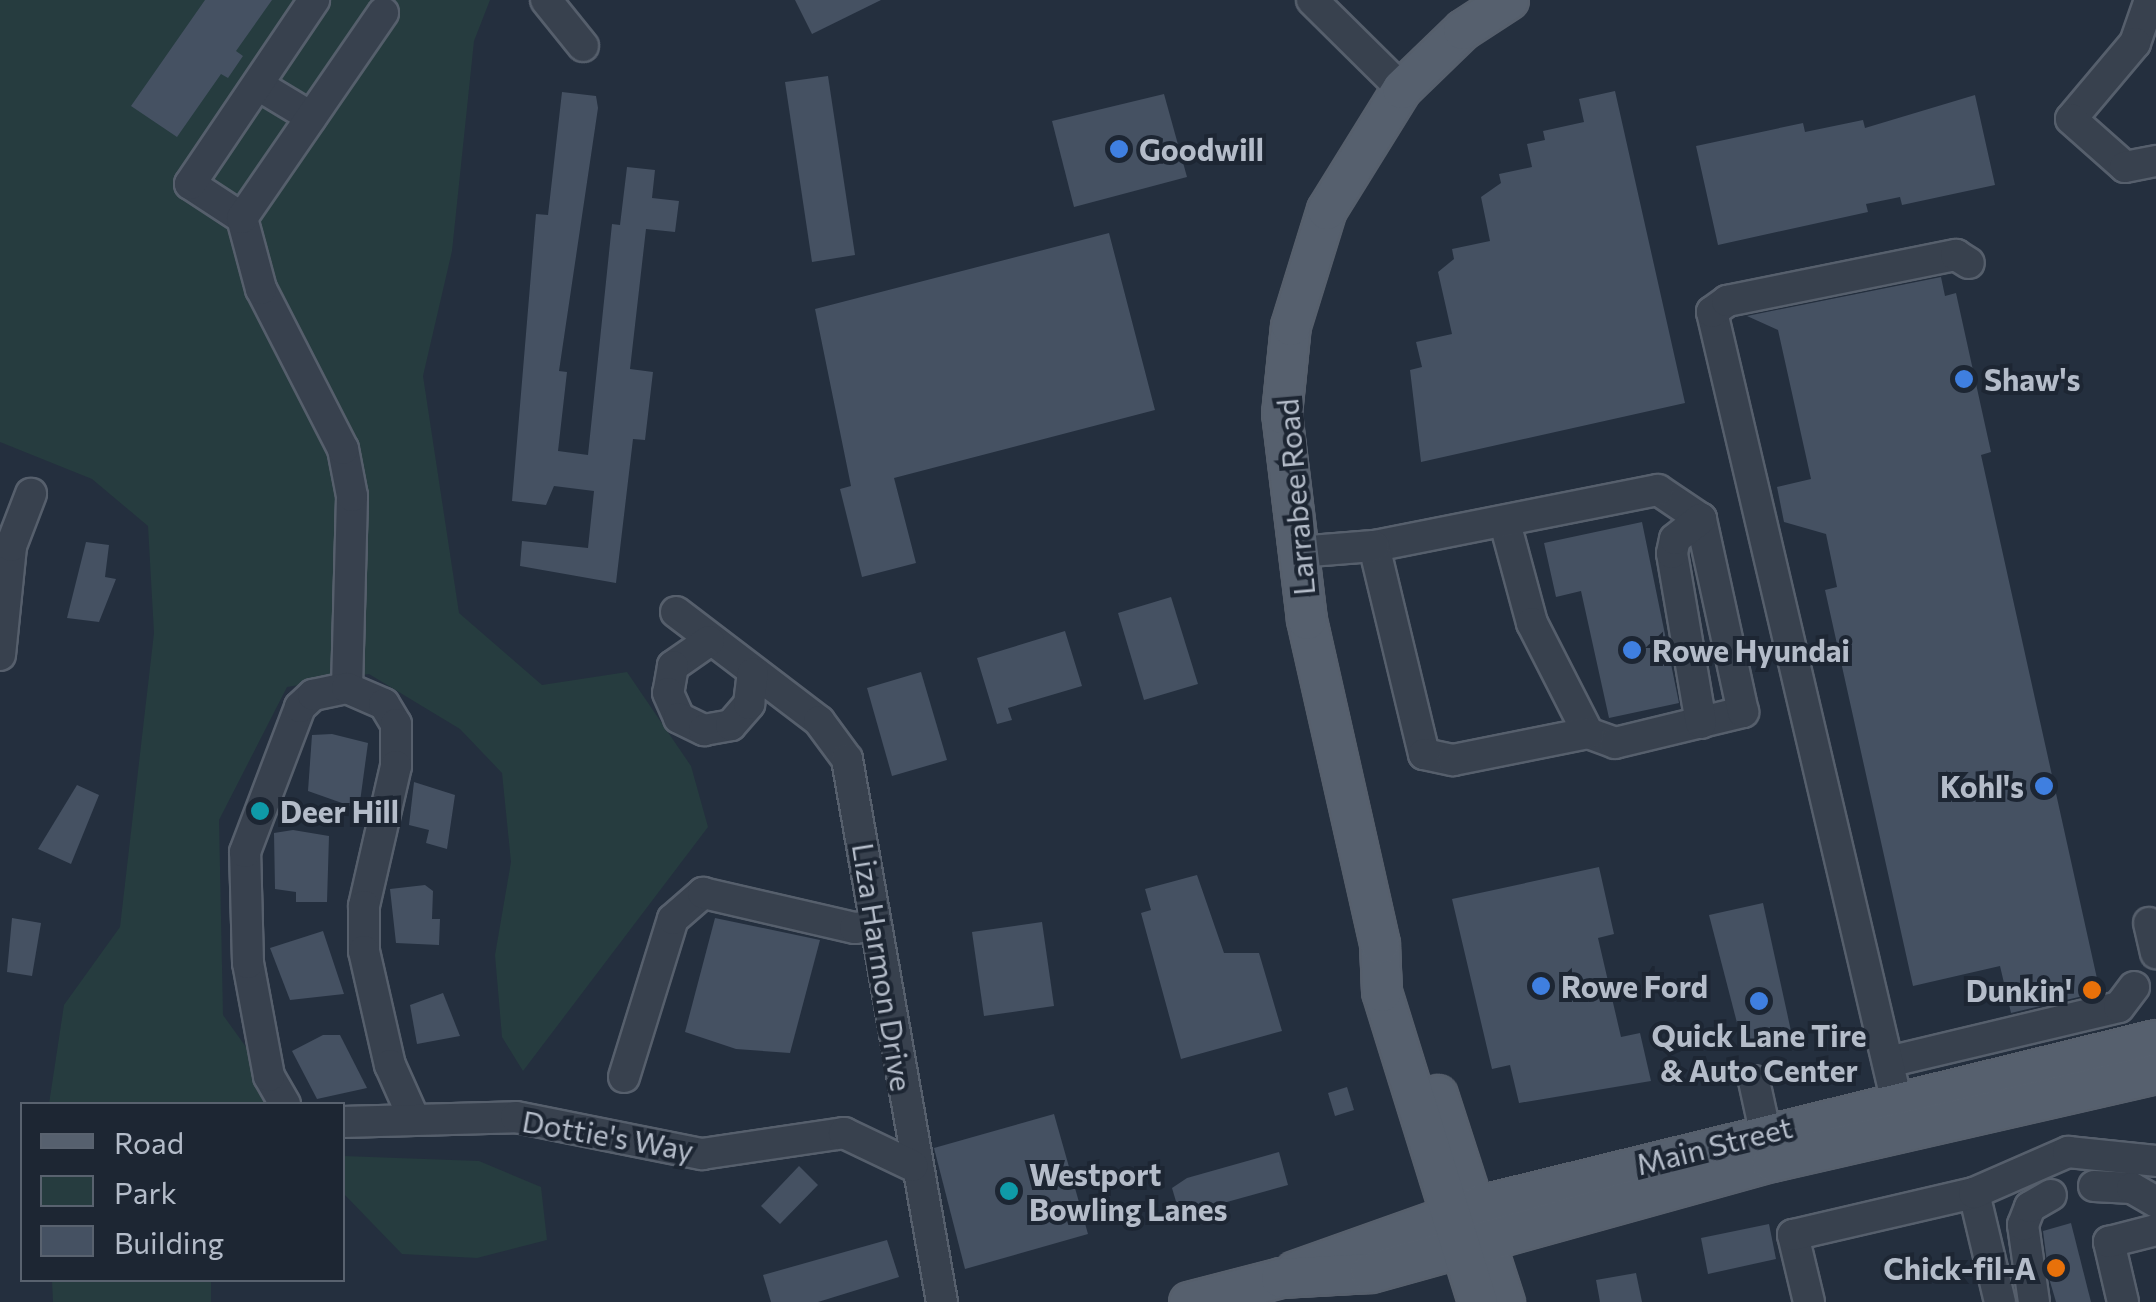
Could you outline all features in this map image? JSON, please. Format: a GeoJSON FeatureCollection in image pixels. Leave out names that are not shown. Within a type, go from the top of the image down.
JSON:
{"type":"FeatureCollection","features":[{"type":"Feature","properties":{"kind":"main road","name":"Larrabee Road"},"geometry":{"type":"LineString","coordinates":[[1478,1302],[1466,1226],[1400,972],[1380,944],[1296,552],[1282,414],[1291,326],[1327,210],[1402,89],[1464,30],[1509,0]]}},
{"type":"Feature","properties":{"kind":"main road","name":"Main Street"},"geometry":{"type":"LineString","coordinates":[[1267,1292],[1334,1251],[1466,1226],[1900,1116],[2156,1040]]}},
{"type":"Feature","properties":{"kind":"main road","name":"Main Street"},"geometry":{"type":"LineString","coordinates":[[1900,1116],[2156,1074]]}},
{"type":"Feature","properties":{"kind":"main road","name":"Larrabee Road"},"geometry":{"type":"LineString","coordinates":[[1466,1226],[1504,1302]]}},
{"type":"Feature","properties":{"kind":"main road","name":"Main Street"},"geometry":{"type":"LineString","coordinates":[[1200,1300],[1267,1292],[1325,1276],[1372,1273],[1466,1226]]}},
{"type":"Feature","properties":{"kind":"street"},"geometry":{"type":"LineString","coordinates":[[314,0],[190,184],[242,218],[260,289],[343,448],[352,496],[347,688]]}},
{"type":"Feature","properties":{"kind":"street"},"geometry":{"type":"LineString","coordinates":[[546,0],[584,46]]}},
{"type":"Feature","properties":{"kind":"street"},"geometry":{"type":"LineString","coordinates":[[1312,0],[1402,89]]}},
{"type":"Feature","properties":{"kind":"street"},"geometry":{"type":"LineString","coordinates":[[2150,0],[2135,44],[2071,119],[2125,167],[2156,161]]}},
{"type":"Feature","properties":{"kind":"street"},"geometry":{"type":"LineString","coordinates":[[242,218],[383,13]]}},
{"type":"Feature","properties":{"kind":"street"},"geometry":{"type":"LineString","coordinates":[[258,84],[311,118]]}},
{"type":"Feature","properties":{"kind":"street"},"geometry":{"type":"LineString","coordinates":[[1900,1116],[1711,328],[1712,312],[1728,301],[1956,255],[1969,263]]}},
{"type":"Feature","properties":{"kind":"street"},"geometry":{"type":"LineString","coordinates":[[1296,552],[1374,546],[1658,490],[1701,519],[1744,712],[1614,743],[1588,733],[1453,760],[1424,754],[1374,546]]}},
{"type":"Feature","properties":{"kind":"street"},"geometry":{"type":"LineString","coordinates":[[0,656],[2,603],[11,546],[31,494]]}},
{"type":"Feature","properties":{"kind":"street"},"geometry":{"type":"LineString","coordinates":[[1701,519],[1675,540],[1672,553],[1701,723]]}},
{"type":"Feature","properties":{"kind":"street"},"geometry":{"type":"LineString","coordinates":[[1505,523],[1532,623],[1588,733]]}},
{"type":"Feature","properties":{"kind":"street","name":"Liza Harmon Drive"},"geometry":{"type":"LineString","coordinates":[[676,612],[709,641],[819,721],[847,759],[913,1166],[942,1302]]}},
{"type":"Feature","properties":{"kind":"street"},"geometry":{"type":"LineString","coordinates":[[709,641],[682,656],[668,679],[672,706],[690,726],[718,729],[742,716],[753,672]]}},
{"type":"Feature","properties":{"kind":"street"},"geometry":{"type":"LineString","coordinates":[[284,1102],[263,1054],[248,963],[246,852],[300,706],[312,695],[347,688],[384,704],[396,724],[396,766],[364,906],[364,951],[390,1065],[414,1120]]}},
{"type":"Feature","properties":{"kind":"street"},"geometry":{"type":"LineString","coordinates":[[624,1077],[674,919],[702,892],[876,926]]}},
{"type":"Feature","properties":{"kind":"street"},"geometry":{"type":"LineString","coordinates":[[1888,1062],[2119,1008],[2134,988]]}},
{"type":"Feature","properties":{"kind":"street"},"geometry":{"type":"LineString","coordinates":[[1754,1081],[1768,1147]]}},
{"type":"Feature","properties":{"kind":"street","name":"Dottie's Way"},"geometry":{"type":"LineString","coordinates":[[345,1122],[516,1117],[702,1154],[844,1133],[913,1166]]}},
{"type":"Feature","properties":{"kind":"street"},"geometry":{"type":"LineString","coordinates":[[1809,1302],[1793,1235],[1974,1193],[2068,1152],[2156,1161]]}},
{"type":"Feature","properties":{"kind":"street"},"geometry":{"type":"LineString","coordinates":[[2094,1186],[2132,1188],[2156,1202]]}},
{"type":"Feature","properties":{"kind":"street"},"geometry":{"type":"LineString","coordinates":[[1974,1193],[2000,1302]]}},
{"type":"Feature","properties":{"kind":"street"},"geometry":{"type":"LineString","coordinates":[[2034,1302],[2022,1225],[2030,1206],[2052,1195]]}},
{"type":"Feature","properties":{"kind":"street"},"geometry":{"type":"LineString","coordinates":[[2123,1302],[2109,1242],[2156,1230]]}},
{"type":"Feature","properties":{"kind":"green space"},"geometry":{"type":"Polygon","coordinates":[[[0,0],[490,0],[474,41],[452,251],[423,376],[459,613],[542,685],[627,672],[691,766],[708,827],[523,1071],[502,1037],[495,955],[511,862],[502,773],[460,729],[369,674],[287,687],[219,820],[223,1015],[286,1102],[49,1102],[64,1005],[120,927],[154,633],[148,526],[92,479],[0,442],[0,0]]]}},
{"type":"Feature","properties":{"kind":"green space"},"geometry":{"type":"Polygon","coordinates":[[[345,1156],[479,1161],[541,1187],[547,1240],[477,1258],[402,1254],[345,1195],[345,1156]]]}},
{"type":"Feature","properties":{"kind":"green space"},"geometry":{"type":"Polygon","coordinates":[[[52,1282],[211,1282],[211,1302],[53,1302],[52,1282]]]}},
{"type":"Feature","properties":{"kind":"building"},"geometry":{"type":"Polygon","coordinates":[[[205,0],[272,0],[236,51],[243,56],[228,78],[221,74],[177,137],[131,106],[205,0]]]}},
{"type":"Feature","properties":{"kind":"building"},"geometry":{"type":"Polygon","coordinates":[[[795,0],[881,0],[812,34],[795,0]]]}},
{"type":"Feature","properties":{"kind":"building"},"geometry":{"type":"Polygon","coordinates":[[[828,76],[855,255],[812,262],[785,82],[828,76]]]}},
{"type":"Feature","properties":{"kind":"building"},"geometry":{"type":"Polygon","coordinates":[[[1615,91],[1685,403],[1421,462],[1410,370],[1422,367],[1416,342],[1452,334],[1438,272],[1454,259],[1452,249],[1490,241],[1481,197],[1501,183],[1499,174],[1532,167],[1527,144],[1545,140],[1543,131],[1584,122],[1579,99],[1615,91]]]}},
{"type":"Feature","properties":{"kind":"building"},"geometry":{"type":"Polygon","coordinates":[[[562,92],[596,96],[598,108],[559,371],[567,372],[558,451],[588,455],[612,224],[620,225],[627,167],[655,170],[652,198],[679,201],[675,232],[646,229],[630,369],[653,372],[645,440],[633,439],[616,583],[520,566],[522,541],[588,548],[594,491],[554,486],[546,505],[512,501],[536,214],[548,215],[562,92]]]}},
{"type":"Feature","properties":{"kind":"building","name":"Goodwill"},"geometry":{"type":"Polygon","coordinates":[[[1164,94],[1187,177],[1074,207],[1052,121],[1164,94]]]}},
{"type":"Feature","properties":{"kind":"building"},"geometry":{"type":"Polygon","coordinates":[[[1975,95],[1995,185],[1902,205],[1900,197],[1866,204],[1868,212],[1718,245],[1696,146],[1803,123],[1805,132],[1863,120],[1865,128],[1975,95]]]}},
{"type":"Feature","properties":{"kind":"building"},"geometry":{"type":"Polygon","coordinates":[[[1109,233],[1155,410],[894,478],[916,563],[862,577],[840,489],[851,486],[815,309],[1109,233]]]}},
{"type":"Feature","properties":{"kind":"building"},"geometry":{"type":"Polygon","coordinates":[[[1941,277],[1945,296],[1956,293],[1991,452],[1981,455],[2100,992],[2011,1013],[2000,966],[1913,986],[1825,590],[1837,587],[1826,534],[1784,522],[1777,487],[1811,479],[1778,330],[1747,316],[1941,277]]]}},
{"type":"Feature","properties":{"kind":"building","name":"Rowe Hyundai"},"geometry":{"type":"Polygon","coordinates":[[[1642,522],[1679,703],[1609,718],[1581,591],[1556,597],[1544,543],[1642,522]]]}},
{"type":"Feature","properties":{"kind":"building"},"geometry":{"type":"Polygon","coordinates":[[[86,542],[109,545],[105,577],[116,579],[99,622],[67,618],[86,542]]]}},
{"type":"Feature","properties":{"kind":"building"},"geometry":{"type":"Polygon","coordinates":[[[1171,597],[1198,684],[1144,700],[1118,613],[1171,597]]]}},
{"type":"Feature","properties":{"kind":"building"},"geometry":{"type":"Polygon","coordinates":[[[1065,631],[1082,686],[1008,708],[1012,720],[997,724],[977,658],[1065,631]]]}},
{"type":"Feature","properties":{"kind":"building"},"geometry":{"type":"Polygon","coordinates":[[[921,672],[947,760],[892,776],[867,688],[921,672]]]}},
{"type":"Feature","properties":{"kind":"building"},"geometry":{"type":"Polygon","coordinates":[[[332,734],[368,743],[359,809],[308,791],[312,735],[332,734]]]}},
{"type":"Feature","properties":{"kind":"building"},"geometry":{"type":"Polygon","coordinates":[[[414,782],[455,795],[447,849],[426,843],[429,830],[409,825],[414,782]]]}},
{"type":"Feature","properties":{"kind":"building"},"geometry":{"type":"Polygon","coordinates":[[[77,785],[99,795],[71,864],[38,849],[77,785]]]}},
{"type":"Feature","properties":{"kind":"building"},"geometry":{"type":"Polygon","coordinates":[[[293,830],[329,836],[327,902],[296,902],[296,892],[275,889],[274,833],[293,830]]]}},
{"type":"Feature","properties":{"kind":"building","name":"Rowe Ford"},"geometry":{"type":"Polygon","coordinates":[[[1599,867],[1614,934],[1598,938],[1621,1037],[1640,1033],[1651,1081],[1519,1103],[1510,1065],[1492,1069],[1452,899],[1599,867]]]}},
{"type":"Feature","properties":{"kind":"building"},"geometry":{"type":"Polygon","coordinates":[[[1197,875],[1224,953],[1259,953],[1282,1031],[1181,1059],[1141,913],[1151,910],[1145,889],[1197,875]]]}},
{"type":"Feature","properties":{"kind":"building"},"geometry":{"type":"Polygon","coordinates":[[[425,885],[433,891],[432,919],[440,919],[439,945],[396,943],[390,889],[425,885]]]}},
{"type":"Feature","properties":{"kind":"building","name":"Quick Lane Tire & Auto Center"},"geometry":{"type":"Polygon","coordinates":[[[1763,903],[1791,1031],[1742,1042],[1709,915],[1763,903]]]}},
{"type":"Feature","properties":{"kind":"building"},"geometry":{"type":"Polygon","coordinates":[[[12,918],[41,923],[32,976],[7,972],[12,918]]]}},
{"type":"Feature","properties":{"kind":"building"},"geometry":{"type":"Polygon","coordinates":[[[715,918],[820,940],[790,1053],[736,1049],[685,1032],[715,918]]]}},
{"type":"Feature","properties":{"kind":"building"},"geometry":{"type":"Polygon","coordinates":[[[1042,922],[1054,1006],[984,1016],[972,932],[1042,922]]]}},
{"type":"Feature","properties":{"kind":"building"},"geometry":{"type":"Polygon","coordinates":[[[323,931],[344,994],[290,1000],[270,948],[323,931]]]}},
{"type":"Feature","properties":{"kind":"building"},"geometry":{"type":"Polygon","coordinates":[[[443,993],[460,1036],[417,1044],[410,1005],[443,993]]]}},
{"type":"Feature","properties":{"kind":"building"},"geometry":{"type":"Polygon","coordinates":[[[323,1035],[340,1035],[367,1088],[317,1099],[292,1051],[323,1035]]]}},
{"type":"Feature","properties":{"kind":"building"},"geometry":{"type":"Polygon","coordinates":[[[1347,1087],[1354,1110],[1335,1116],[1328,1093],[1347,1087]]]}},
{"type":"Feature","properties":{"kind":"building","name":"Westport Bowling Lanes"},"geometry":{"type":"Polygon","coordinates":[[[1054,1114],[1088,1234],[965,1269],[934,1148],[1054,1114]]]}},
{"type":"Feature","properties":{"kind":"building"},"geometry":{"type":"Polygon","coordinates":[[[1279,1152],[1288,1185],[1180,1215],[1172,1188],[1187,1178],[1279,1152]]]}},
{"type":"Feature","properties":{"kind":"building"},"geometry":{"type":"Polygon","coordinates":[[[799,1166],[818,1185],[780,1224],[761,1206],[799,1166]]]}},
{"type":"Feature","properties":{"kind":"building"},"geometry":{"type":"Polygon","coordinates":[[[2071,1223],[2091,1302],[2056,1302],[2049,1278],[2043,1231],[2071,1223]]]}},
{"type":"Feature","properties":{"kind":"building"},"geometry":{"type":"Polygon","coordinates":[[[1769,1224],[1776,1259],[1708,1274],[1701,1238],[1769,1224]]]}},
{"type":"Feature","properties":{"kind":"building"},"geometry":{"type":"Polygon","coordinates":[[[887,1240],[899,1277],[818,1302],[771,1302],[763,1275],[887,1240]]]}},
{"type":"Feature","properties":{"kind":"building"},"geometry":{"type":"Polygon","coordinates":[[[1636,1273],[1642,1302],[1600,1302],[1596,1280],[1636,1273]]]}},
{"type":"Feature","properties":{"kind":"place","name":"Goodwill"},"geometry":{"type":"Point","coordinates":[1119,149]}},
{"type":"Feature","properties":{"kind":"place","name":"Shaw's"},"geometry":{"type":"Point","coordinates":[1964,379]}},
{"type":"Feature","properties":{"kind":"place","name":"Rowe Hyundai"},"geometry":{"type":"Point","coordinates":[1632,650]}},
{"type":"Feature","properties":{"kind":"place","name":"Kohl's"},"geometry":{"type":"Point","coordinates":[2044,786]}},
{"type":"Feature","properties":{"kind":"place","name":"Deer Hill"},"geometry":{"type":"Point","coordinates":[260,811]}},
{"type":"Feature","properties":{"kind":"place","name":"Rowe Ford"},"geometry":{"type":"Point","coordinates":[1541,986]}},
{"type":"Feature","properties":{"kind":"place","name":"Dunkin'"},"geometry":{"type":"Point","coordinates":[2092,990]}},
{"type":"Feature","properties":{"kind":"place","name":"Quick Lane Tire & Auto Center"},"geometry":{"type":"Point","coordinates":[1759,1001]}},
{"type":"Feature","properties":{"kind":"place","name":"Westport Bowling Lanes"},"geometry":{"type":"Point","coordinates":[1009,1191]}},
{"type":"Feature","properties":{"kind":"place","name":"Chick-fil-A"},"geometry":{"type":"Point","coordinates":[2056,1268]}}]}
